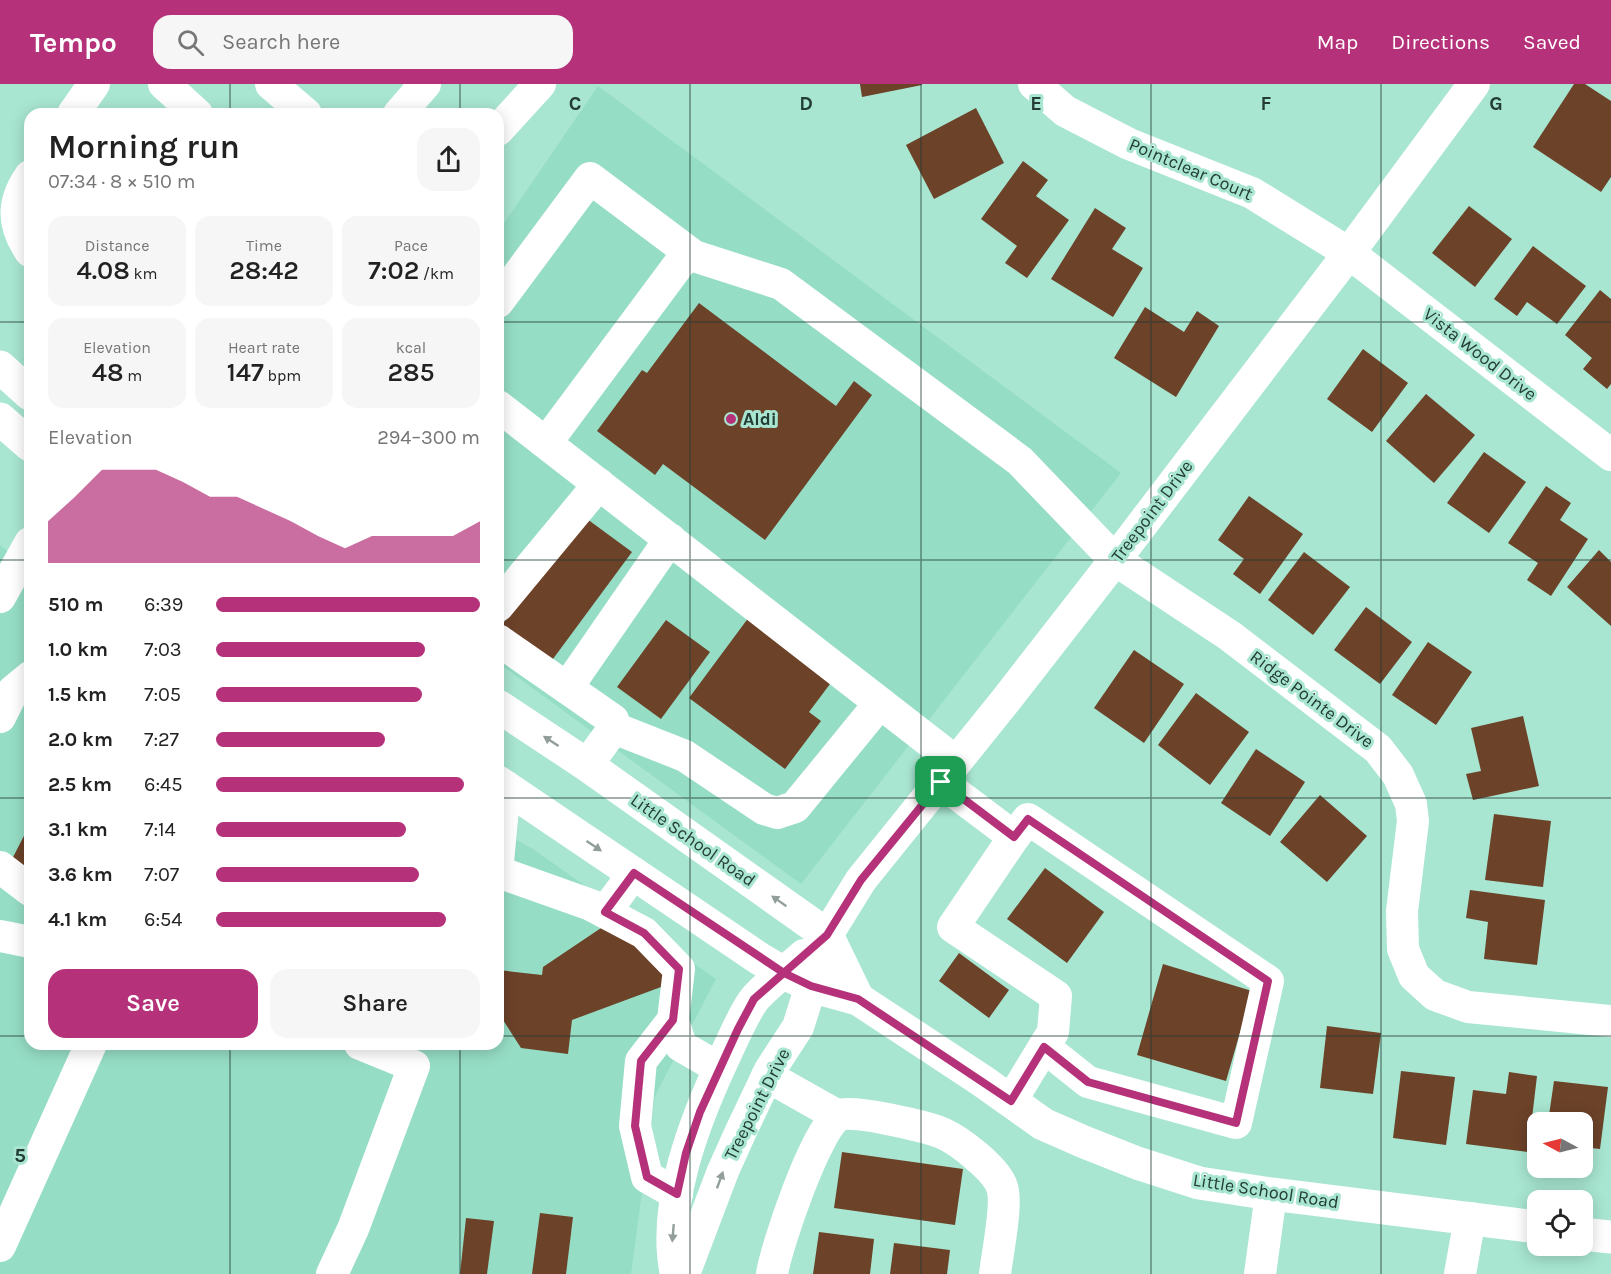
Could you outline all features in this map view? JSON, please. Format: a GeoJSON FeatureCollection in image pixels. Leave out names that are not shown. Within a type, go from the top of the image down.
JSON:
{"type":"FeatureCollection","features":[{"type":"Feature","properties":{"kind":"main road"},"geometry":{"type":"LineString","coordinates":[[0,367],[24,388]]}},
{"type":"Feature","properties":{"kind":"main road"},"geometry":{"type":"LineString","coordinates":[[0,419],[24,440]]}},
{"type":"Feature","properties":{"kind":"main road","name":"Little School Road"},"geometry":{"type":"LineString","coordinates":[[507,716],[587,765],[827,935],[858,999]]}},
{"type":"Feature","properties":{"kind":"main road","name":"Little School Road"},"geometry":{"type":"LineString","coordinates":[[504,785],[798,979],[858,999],[1043,1124],[1084,1142],[1137,1163],[1199,1183],[1527,1226]]}},
{"type":"Feature","properties":{"kind":"main road"},"geometry":{"type":"LineString","coordinates":[[1593,1235],[1611,1238]]}},
{"type":"Feature","properties":{"kind":"street"},"geometry":{"type":"LineString","coordinates":[[77,108],[94,84]]}},
{"type":"Feature","properties":{"kind":"street"},"geometry":{"type":"LineString","coordinates":[[164,84],[190,108]]}},
{"type":"Feature","properties":{"kind":"street"},"geometry":{"type":"LineString","coordinates":[[271,84],[299,108]]}},
{"type":"Feature","properties":{"kind":"street"},"geometry":{"type":"LineString","coordinates":[[404,108],[425,84]]}},
{"type":"Feature","properties":{"kind":"street"},"geometry":{"type":"LineString","coordinates":[[504,123],[540,84]]}},
{"type":"Feature","properties":{"kind":"street","name":"Pointclear Court"},"geometry":{"type":"LineString","coordinates":[[1034,84],[1065,111],[1129,144],[1252,193],[1349,253]]}},
{"type":"Feature","properties":{"kind":"street","name":"Treepoint Drive"},"geometry":{"type":"LineString","coordinates":[[676,1274],[672,1253],[677,1194],[686,1153],[696,1122],[719,1068],[754,999],[798,979],[861,880],[1115,560],[1349,253],[1474,84]]}},
{"type":"Feature","properties":{"kind":"street","name":"Ridge Pointe Drive"},"geometry":{"type":"LineString","coordinates":[[504,294],[590,178],[694,256],[781,284],[1020,461],[1115,560],[1230,636],[1378,749],[1398,775],[1412,804],[1413,821],[1402,911],[1403,949],[1414,976],[1428,989],[1435,995],[1468,1007],[1611,1021]]}},
{"type":"Feature","properties":{"kind":"street"},"geometry":{"type":"LineString","coordinates":[[24,185],[20,191],[16,224],[24,239]]}},
{"type":"Feature","properties":{"kind":"street"},"geometry":{"type":"LineString","coordinates":[[546,443],[688,252]]}},
{"type":"Feature","properties":{"kind":"street","name":"Vista Wood Drive"},"geometry":{"type":"LineString","coordinates":[[1349,253],[1611,455]]}},
{"type":"Feature","properties":{"kind":"street"},"geometry":{"type":"LineString","coordinates":[[504,411],[880,703],[1014,837]]}},
{"type":"Feature","properties":{"kind":"street"},"geometry":{"type":"LineString","coordinates":[[504,599],[599,484]]}},
{"type":"Feature","properties":{"kind":"street"},"geometry":{"type":"LineString","coordinates":[[567,688],[669,539]]}},
{"type":"Feature","properties":{"kind":"street"},"geometry":{"type":"LineString","coordinates":[[0,597],[24,554]]}},
{"type":"Feature","properties":{"kind":"street"},"geometry":{"type":"LineString","coordinates":[[504,644],[613,720],[614,728],[587,765]]}},
{"type":"Feature","properties":{"kind":"street"},"geometry":{"type":"LineString","coordinates":[[614,728],[685,756],[764,808],[777,813],[795,807],[880,703]]}},
{"type":"Feature","properties":{"kind":"street"},"geometry":{"type":"LineString","coordinates":[[1011,1101],[1053,1032],[1056,996],[953,927],[1028,819],[1268,981],[1236,1123],[1088,1082],[1044,1047]]}},
{"type":"Feature","properties":{"kind":"street"},"geometry":{"type":"LineString","coordinates":[[0,867],[24,886]]}},
{"type":"Feature","properties":{"kind":"street"},"geometry":{"type":"LineString","coordinates":[[605,912],[634,873]]}},
{"type":"Feature","properties":{"kind":"street"},"geometry":{"type":"LineString","coordinates":[[504,874],[591,904],[644,933],[679,969],[673,1020],[681,1046],[719,1068]]}},
{"type":"Feature","properties":{"kind":"street"},"geometry":{"type":"LineString","coordinates":[[0,936],[24,941]]}},
{"type":"Feature","properties":{"kind":"street","name":"Treepoint Drive"},"geometry":{"type":"LineString","coordinates":[[684,1274],[723,1171],[767,1076],[798,1027],[798,979]]}},
{"type":"Feature","properties":{"kind":"street"},"geometry":{"type":"LineString","coordinates":[[673,1020],[641,1061],[635,1126],[647,1177],[677,1194]]}},
{"type":"Feature","properties":{"kind":"street"},"geometry":{"type":"LineString","coordinates":[[0,1246],[88,1050]]}},
{"type":"Feature","properties":{"kind":"street"},"geometry":{"type":"LineString","coordinates":[[332,1274],[353,1229],[414,1066],[375,1050]]}},
{"type":"Feature","properties":{"kind":"street"},"geometry":{"type":"LineString","coordinates":[[767,1076],[838,1116]]}},
{"type":"Feature","properties":{"kind":"street"},"geometry":{"type":"LineString","coordinates":[[772,1274],[797,1188],[824,1132],[838,1116],[849,1113],[869,1115],[942,1133],[984,1161],[1003,1188],[1004,1205],[995,1274]]}},
{"type":"Feature","properties":{"kind":"street"},"geometry":{"type":"LineString","coordinates":[[1260,1274],[1271,1194]]}},
{"type":"Feature","properties":{"kind":"street"},"geometry":{"type":"LineString","coordinates":[[1460,1274],[1470,1218]]}},
{"type":"Feature","properties":{"kind":"shaded area"},"geometry":{"type":"Polygon","coordinates":[[[598,86],[1121,473],[801,884],[504,667],[504,223],[598,86]]]}},
{"type":"Feature","properties":{"kind":"shaded area"},"geometry":{"type":"Polygon","coordinates":[[[0,545],[24,564],[24,1050],[504,1050],[504,833],[533,849],[716,979],[655,1096],[631,1274],[0,1274],[0,545]]]}},
{"type":"Feature","properties":{"kind":"building"},"geometry":{"type":"Polygon","coordinates":[[[860,84],[922,84],[922,85],[862,97],[860,84]]]}},
{"type":"Feature","properties":{"kind":"building"},"geometry":{"type":"Polygon","coordinates":[[[1574,84],[1585,84],[1611,101],[1611,177],[1601,192],[1533,147],[1574,84]]]}},
{"type":"Feature","properties":{"kind":"building"},"geometry":{"type":"Polygon","coordinates":[[[976,108],[1004,163],[934,199],[906,145],[976,108]]]}},
{"type":"Feature","properties":{"kind":"building"},"geometry":{"type":"Polygon","coordinates":[[[1023,161],[1048,180],[1036,196],[1069,220],[1027,278],[1005,263],[1017,246],[981,219],[1023,161]]]}},
{"type":"Feature","properties":{"kind":"building"},"geometry":{"type":"Polygon","coordinates":[[[1469,206],[1512,239],[1475,287],[1432,253],[1469,206]]]}},
{"type":"Feature","properties":{"kind":"building"},"geometry":{"type":"Polygon","coordinates":[[[1095,208],[1126,228],[1112,249],[1143,268],[1113,317],[1051,279],[1095,208]]]}},
{"type":"Feature","properties":{"kind":"building"},"geometry":{"type":"Polygon","coordinates":[[[1533,246],[1586,286],[1557,324],[1527,302],[1517,316],[1494,299],[1533,246]]]}},
{"type":"Feature","properties":{"kind":"building"},"geometry":{"type":"Polygon","coordinates":[[[1600,290],[1611,299],[1611,384],[1607,389],[1583,369],[1592,358],[1565,335],[1600,290]]]}},
{"type":"Feature","properties":{"kind":"building","name":"Aldi"},"geometry":{"type":"Polygon","coordinates":[[[699,303],[836,406],[854,381],[872,395],[765,540],[663,464],[655,475],[597,431],[642,370],[647,373],[699,303]]]}},
{"type":"Feature","properties":{"kind":"building"},"geometry":{"type":"Polygon","coordinates":[[[1145,307],[1184,332],[1197,311],[1219,326],[1176,397],[1114,358],[1145,307]]]}},
{"type":"Feature","properties":{"kind":"building"},"geometry":{"type":"Polygon","coordinates":[[[1363,349],[1408,383],[1372,432],[1327,399],[1363,349]]]}},
{"type":"Feature","properties":{"kind":"building"},"geometry":{"type":"Polygon","coordinates":[[[1426,394],[1475,435],[1434,483],[1386,441],[1426,394]]]}},
{"type":"Feature","properties":{"kind":"building"},"geometry":{"type":"Polygon","coordinates":[[[1484,452],[1526,482],[1489,533],[1447,503],[1484,452]]]}},
{"type":"Feature","properties":{"kind":"building"},"geometry":{"type":"Polygon","coordinates":[[[1546,486],[1571,503],[1560,520],[1588,539],[1551,596],[1527,580],[1538,563],[1508,543],[1546,486]]]}},
{"type":"Feature","properties":{"kind":"building"},"geometry":{"type":"Polygon","coordinates":[[[1249,496],[1303,534],[1260,594],[1233,574],[1244,559],[1218,540],[1249,496]]]}},
{"type":"Feature","properties":{"kind":"building"},"geometry":{"type":"Polygon","coordinates":[[[583,516],[632,552],[550,663],[504,628],[504,622],[583,516]]]}},
{"type":"Feature","properties":{"kind":"building"},"geometry":{"type":"Polygon","coordinates":[[[1599,550],[1611,562],[1611,626],[1567,587],[1599,550]]]}},
{"type":"Feature","properties":{"kind":"building"},"geometry":{"type":"Polygon","coordinates":[[[1304,552],[1350,587],[1313,635],[1268,600],[1304,552]]]}},
{"type":"Feature","properties":{"kind":"building"},"geometry":{"type":"Polygon","coordinates":[[[1366,607],[1412,642],[1380,684],[1334,650],[1366,607]]]}},
{"type":"Feature","properties":{"kind":"building"},"geometry":{"type":"Polygon","coordinates":[[[749,617],[833,680],[809,712],[821,721],[785,769],[689,698],[749,617]]]}},
{"type":"Feature","properties":{"kind":"building"},"geometry":{"type":"Polygon","coordinates":[[[666,620],[710,652],[661,719],[617,687],[666,620]]]}},
{"type":"Feature","properties":{"kind":"building"},"geometry":{"type":"Polygon","coordinates":[[[1428,642],[1472,672],[1436,725],[1392,695],[1428,642]]]}},
{"type":"Feature","properties":{"kind":"building"},"geometry":{"type":"Polygon","coordinates":[[[1134,650],[1184,684],[1144,743],[1094,708],[1134,650]]]}},
{"type":"Feature","properties":{"kind":"building"},"geometry":{"type":"Polygon","coordinates":[[[1196,693],[1249,732],[1210,785],[1158,745],[1196,693]]]}},
{"type":"Feature","properties":{"kind":"building"},"geometry":{"type":"Polygon","coordinates":[[[1523,716],[1539,786],[1473,800],[1466,774],[1481,771],[1471,728],[1523,716]]]}},
{"type":"Feature","properties":{"kind":"building"},"geometry":{"type":"Polygon","coordinates":[[[1256,749],[1305,782],[1270,836],[1221,803],[1256,749]]]}},
{"type":"Feature","properties":{"kind":"building"},"geometry":{"type":"Polygon","coordinates":[[[1320,795],[1367,836],[1327,882],[1280,842],[1320,795]]]}},
{"type":"Feature","properties":{"kind":"building"},"geometry":{"type":"Polygon","coordinates":[[[1494,814],[1551,821],[1543,887],[1485,880],[1494,814]]]}},
{"type":"Feature","properties":{"kind":"building"},"geometry":{"type":"Polygon","coordinates":[[[24,836],[24,876],[8,867],[24,836]]]}},
{"type":"Feature","properties":{"kind":"building"},"geometry":{"type":"Polygon","coordinates":[[[1045,868],[1104,912],[1067,963],[1007,919],[1045,868]]]}},
{"type":"Feature","properties":{"kind":"building"},"geometry":{"type":"Polygon","coordinates":[[[1470,890],[1545,900],[1537,965],[1484,959],[1488,922],[1466,918],[1470,890]]]}},
{"type":"Feature","properties":{"kind":"building"},"geometry":{"type":"Polygon","coordinates":[[[607,924],[665,969],[661,987],[572,1020],[568,1054],[521,1048],[504,1021],[504,971],[542,975],[543,967],[607,924]]]}},
{"type":"Feature","properties":{"kind":"building"},"geometry":{"type":"Polygon","coordinates":[[[959,953],[1009,990],[989,1018],[939,981],[959,953]]]}},
{"type":"Feature","properties":{"kind":"building"},"geometry":{"type":"Polygon","coordinates":[[[1163,964],[1252,991],[1226,1081],[1137,1055],[1163,964]]]}},
{"type":"Feature","properties":{"kind":"building"},"geometry":{"type":"Polygon","coordinates":[[[1327,1026],[1381,1033],[1373,1094],[1320,1088],[1327,1026]]]}},
{"type":"Feature","properties":{"kind":"building"},"geometry":{"type":"Polygon","coordinates":[[[1401,1071],[1455,1077],[1446,1145],[1393,1138],[1401,1071]]]}},
{"type":"Feature","properties":{"kind":"building"},"geometry":{"type":"Polygon","coordinates":[[[1509,1072],[1537,1076],[1533,1112],[1527,1112],[1527,1152],[1466,1144],[1473,1090],[1506,1094],[1509,1072]]]}},
{"type":"Feature","properties":{"kind":"building"},"geometry":{"type":"Polygon","coordinates":[[[1554,1081],[1608,1087],[1600,1149],[1593,1148],[1593,1112],[1549,1112],[1554,1081]]]}},
{"type":"Feature","properties":{"kind":"building"},"geometry":{"type":"Polygon","coordinates":[[[842,1152],[963,1169],[955,1225],[834,1208],[842,1152]]]}},
{"type":"Feature","properties":{"kind":"building"},"geometry":{"type":"Polygon","coordinates":[[[540,1213],[573,1217],[566,1274],[532,1274],[540,1213]]]}},
{"type":"Feature","properties":{"kind":"building"},"geometry":{"type":"Polygon","coordinates":[[[466,1218],[494,1221],[487,1274],[460,1274],[466,1218]]]}},
{"type":"Feature","properties":{"kind":"building"},"geometry":{"type":"Polygon","coordinates":[[[819,1232],[874,1239],[870,1274],[813,1274],[819,1232]]]}},
{"type":"Feature","properties":{"kind":"building"},"geometry":{"type":"Polygon","coordinates":[[[894,1243],[950,1250],[947,1274],[890,1274],[894,1243]]]}},
{"type":"Feature","properties":{"kind":"place","name":"Aldi"},"geometry":{"type":"Point","coordinates":[731,419]}},
{"type":"Feature","properties":{"kind":"route"},"geometry":{"type":"LineString","coordinates":[[941,782],[861,880],[827,935],[784,973],[754,999],[700,1112],[686,1153],[677,1194],[647,1177],[635,1126],[641,1061],[673,1020],[679,969],[644,933],[605,912],[634,873],[757,957],[784,973],[811,986],[858,999],[1011,1101],[1044,1047],[1088,1082],[1236,1123],[1268,981],[1028,819],[1014,837],[941,782]]}}]}
